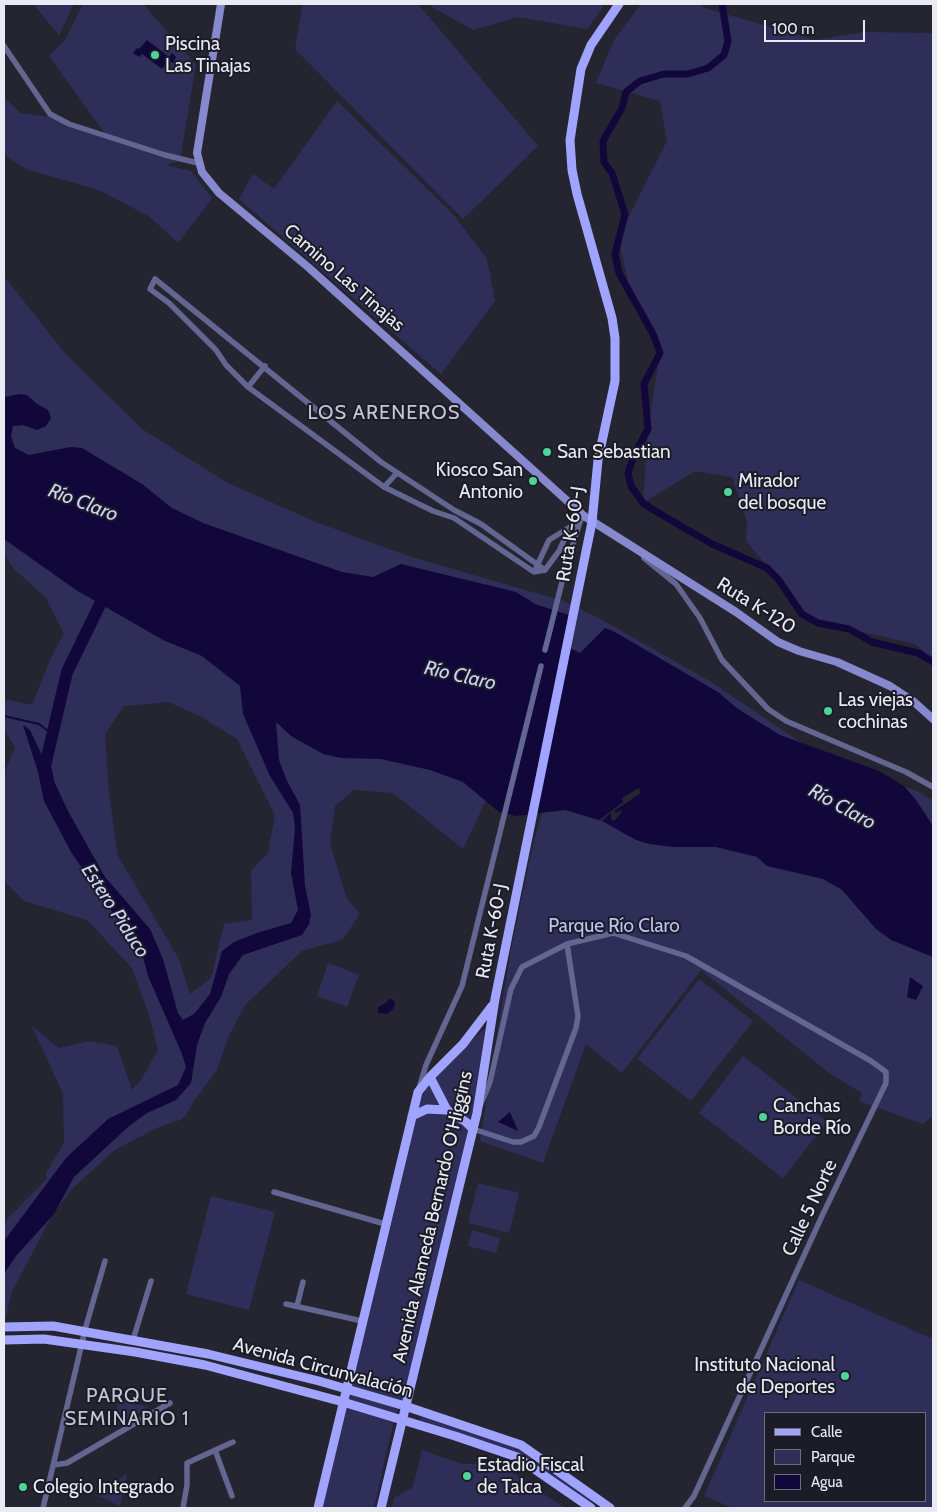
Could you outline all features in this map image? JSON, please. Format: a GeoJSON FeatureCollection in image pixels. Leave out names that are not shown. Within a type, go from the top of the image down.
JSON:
{"type":"FeatureCollection","features":[{"type":"Feature","properties":{"kind":"main road","name":"Ruta K-60-J"},"geometry":{"type":"LineString","coordinates":[[496,995],[589,539],[598,460],[615,381],[615,338],[604,287],[577,194],[572,170],[570,140],[581,69],[591,45],[619,4]]}},
{"type":"Feature","properties":{"kind":"main road","name":"Avenida Alameda Bernardo O'Higgins"},"geometry":{"type":"LineString","coordinates":[[318,1508],[418,1092],[481,1023],[496,995]]}},
{"type":"Feature","properties":{"kind":"main road","name":"Avenida Alameda Bernardo O'Higgins"},"geometry":{"type":"LineString","coordinates":[[381,1508],[477,1113],[496,995]]}},
{"type":"Feature","properties":{"kind":"main road"},"geometry":{"type":"LineString","coordinates":[[430,1077],[447,1110],[466,1122],[473,1129]]}},
{"type":"Feature","properties":{"kind":"main road"},"geometry":{"type":"LineString","coordinates":[[412,1116],[426,1110],[447,1110]]}},
{"type":"Feature","properties":{"kind":"main road","name":"Avenida Circunvalación"},"geometry":{"type":"LineString","coordinates":[[4,1327],[34,1325],[208,1354],[406,1406],[521,1445],[610,1508]]}},
{"type":"Feature","properties":{"kind":"main road","name":"Avenida Circunvalación"},"geometry":{"type":"LineString","coordinates":[[4,1340],[33,1339],[82,1344],[206,1365],[343,1402],[517,1457],[591,1508]]}},
{"type":"Feature","properties":{"kind":"street"},"geometry":{"type":"LineString","coordinates":[[4,46],[50,114],[69,124],[97,131],[165,155],[198,163],[197,153],[221,4]]}},
{"type":"Feature","properties":{"kind":"street","name":"Camino Las Tinajas"},"geometry":{"type":"LineString","coordinates":[[198,163],[207,180],[219,193],[308,267],[582,518],[592,522]]}},
{"type":"Feature","properties":{"kind":"street"},"geometry":{"type":"LineString","coordinates":[[545,570],[481,524],[454,510],[397,473],[155,279],[150,289],[169,303],[248,387],[355,463],[384,487],[432,511],[454,518],[534,572],[545,570],[559,551],[570,527]]}},
{"type":"Feature","properties":{"kind":"street"},"geometry":{"type":"LineString","coordinates":[[248,387],[265,366]]}},
{"type":"Feature","properties":{"kind":"street"},"geometry":{"type":"LineString","coordinates":[[384,487],[397,473]]}},
{"type":"Feature","properties":{"kind":"street"},"geometry":{"type":"LineString","coordinates":[[534,572],[549,540],[582,518]]}},
{"type":"Feature","properties":{"kind":"street"},"geometry":{"type":"LineString","coordinates":[[545,650],[566,566],[582,518]]}},
{"type":"Feature","properties":{"kind":"street","name":"Ruta K-120"},"geometry":{"type":"LineString","coordinates":[[592,522],[736,612],[778,642],[799,651],[837,662],[890,686],[913,701],[933,719]]}},
{"type":"Feature","properties":{"kind":"street"},"geometry":{"type":"LineString","coordinates":[[635,550],[676,584],[700,618],[722,660],[768,709],[786,721],[906,772],[933,787]]}},
{"type":"Feature","properties":{"kind":"street"},"geometry":{"type":"LineString","coordinates":[[418,1092],[426,1064],[462,986],[494,863],[541,666]]}},
{"type":"Feature","properties":{"kind":"street","name":"Calle 5 Norte"},"geometry":{"type":"LineString","coordinates":[[567,944],[613,933],[686,956],[871,1061],[886,1072],[888,1078],[694,1496],[685,1508]]}},
{"type":"Feature","properties":{"kind":"street"},"geometry":{"type":"LineString","coordinates":[[473,1129],[513,1142],[521,1142],[534,1136],[539,1127],[576,1028],[578,1016],[567,944],[530,961],[517,974],[511,989],[487,1093],[477,1113]]}},
{"type":"Feature","properties":{"kind":"street"},"geometry":{"type":"LineString","coordinates":[[426,1064],[430,1077]]}},
{"type":"Feature","properties":{"kind":"street"},"geometry":{"type":"LineString","coordinates":[[274,1192],[385,1224]]}},
{"type":"Feature","properties":{"kind":"street"},"geometry":{"type":"LineString","coordinates":[[43,1508],[85,1332],[105,1261]]}},
{"type":"Feature","properties":{"kind":"street"},"geometry":{"type":"LineString","coordinates":[[133,1340],[151,1281]]}},
{"type":"Feature","properties":{"kind":"street"},"geometry":{"type":"LineString","coordinates":[[297,1306],[303,1282]]}},
{"type":"Feature","properties":{"kind":"street"},"geometry":{"type":"LineString","coordinates":[[286,1304],[362,1321]]}},
{"type":"Feature","properties":{"kind":"street"},"geometry":{"type":"LineString","coordinates":[[54,1465],[67,1464],[170,1403]]}},
{"type":"Feature","properties":{"kind":"street"},"geometry":{"type":"LineString","coordinates":[[183,1508],[187,1485],[187,1463],[233,1442]]}},
{"type":"Feature","properties":{"kind":"street"},"geometry":{"type":"LineString","coordinates":[[215,1450],[232,1496]]}},
{"type":"Feature","properties":{"kind":"green space"},"geometry":{"type":"Polygon","coordinates":[[[33,4],[74,4],[59,35],[33,4]]]}},
{"type":"Feature","properties":{"kind":"green space"},"geometry":{"type":"Polygon","coordinates":[[[83,4],[143,4],[196,65],[180,161],[166,165],[191,171],[212,198],[178,243],[150,217],[99,190],[28,170],[4,155],[4,98],[21,113],[49,117],[109,139],[49,56],[65,40],[83,4]]]}},
{"type":"Feature","properties":{"kind":"green space"},"geometry":{"type":"Polygon","coordinates":[[[303,4],[418,4],[538,146],[463,219],[295,49],[303,4]]]}},
{"type":"Feature","properties":{"kind":"green space"},"geometry":{"type":"Polygon","coordinates":[[[427,4],[605,4],[587,29],[517,17],[473,30],[427,4]]]}},
{"type":"Feature","properties":{"kind":"green space"},"geometry":{"type":"Polygon","coordinates":[[[641,4],[700,4],[705,8],[815,40],[864,32],[933,33],[933,659],[915,644],[849,629],[802,614],[778,579],[746,541],[747,521],[732,477],[695,471],[643,503],[648,429],[660,353],[630,290],[618,238],[667,141],[660,101],[596,83],[614,40],[641,4]]]}},
{"type":"Feature","properties":{"kind":"green space"},"geometry":{"type":"Polygon","coordinates":[[[337,101],[452,213],[487,259],[495,301],[441,374],[239,199],[253,174],[274,189],[337,101]]]}},
{"type":"Feature","properties":{"kind":"green space","name":"Parque Río Claro"},"geometry":{"type":"Polygon","coordinates":[[[4,276],[64,352],[142,429],[226,482],[316,522],[408,556],[563,601],[597,617],[711,682],[818,754],[919,792],[933,801],[933,953],[907,946],[933,957],[933,1115],[923,1124],[859,1101],[862,1093],[828,1072],[701,970],[622,1073],[586,1044],[543,1163],[480,1141],[511,949],[533,845],[544,806],[488,796],[463,849],[393,793],[354,790],[335,806],[330,843],[346,897],[360,914],[342,940],[302,951],[246,1004],[229,1035],[217,1070],[186,1115],[180,1120],[159,1127],[116,1149],[73,1188],[52,1215],[12,1292],[4,1324],[4,1222],[47,1179],[46,1173],[64,1143],[63,1094],[32,1026],[59,1048],[90,1041],[117,1046],[132,1090],[141,1080],[158,1050],[149,1015],[132,968],[87,920],[24,901],[4,881],[4,774],[15,747],[4,729],[4,699],[32,705],[50,660],[64,633],[46,598],[13,568],[4,554],[4,276]],[[168,702],[124,706],[105,734],[109,794],[118,856],[179,959],[190,994],[211,978],[224,924],[252,920],[251,871],[268,853],[275,815],[237,739],[200,716],[168,702]]]}},
{"type":"Feature","properties":{"kind":"green space"},"geometry":{"type":"Polygon","coordinates":[[[328,963],[359,975],[347,1007],[317,996],[328,963]]]}},
{"type":"Feature","properties":{"kind":"green space"},"geometry":{"type":"Polygon","coordinates":[[[699,979],[753,1021],[691,1101],[637,1059],[699,979]]]}},
{"type":"Feature","properties":{"kind":"green space"},"geometry":{"type":"Polygon","coordinates":[[[485,1028],[473,1113],[403,1401],[400,1402],[392,1428],[374,1508],[322,1508],[419,1102],[430,1082],[485,1028]]]}},
{"type":"Feature","properties":{"kind":"green space","name":"Canchas Borde Río"},"geometry":{"type":"Polygon","coordinates":[[[743,1056],[827,1122],[783,1178],[699,1113],[743,1056]]]}},
{"type":"Feature","properties":{"kind":"green space"},"geometry":{"type":"Polygon","coordinates":[[[478,1183],[519,1193],[509,1233],[468,1223],[478,1183]]]}},
{"type":"Feature","properties":{"kind":"green space"},"geometry":{"type":"Polygon","coordinates":[[[211,1196],[275,1212],[249,1310],[186,1294],[211,1196]]]}},
{"type":"Feature","properties":{"kind":"green space"},"geometry":{"type":"Polygon","coordinates":[[[472,1230],[500,1238],[496,1253],[468,1246],[472,1230]]]}},
{"type":"Feature","properties":{"kind":"green space","name":"Instituto Nacional de Deportes"},"geometry":{"type":"Polygon","coordinates":[[[799,1280],[933,1339],[933,1508],[733,1508],[704,1496],[799,1280]]]}},
{"type":"Feature","properties":{"kind":"green space"},"geometry":{"type":"Polygon","coordinates":[[[119,1400],[148,1407],[113,1428],[119,1400]]]}},
{"type":"Feature","properties":{"kind":"green space"},"geometry":{"type":"Polygon","coordinates":[[[421,1416],[520,1448],[605,1508],[584,1498],[519,1453],[419,1421],[421,1416]]]}},
{"type":"Feature","properties":{"kind":"green space","name":"Estadio Fiscal de Talca"},"geometry":{"type":"Polygon","coordinates":[[[422,1450],[462,1464],[480,1464],[509,1471],[565,1508],[392,1508],[394,1498],[413,1487],[422,1450]]]}},
{"type":"Feature","properties":{"kind":"green space"},"geometry":{"type":"Polygon","coordinates":[[[127,1473],[120,1506],[98,1496],[127,1473]]]}},
{"type":"Feature","properties":{"kind":"water","name":"Piscina Las Tinajas"},"geometry":{"type":"Polygon","coordinates":[[[147,40],[169,57],[172,53],[176,57],[173,63],[169,60],[162,69],[142,54],[139,57],[133,53],[147,40]]]}},
{"type":"Feature","properties":{"kind":"water","name":"Río Claro"},"geometry":{"type":"Polygon","coordinates":[[[20,394],[27,395],[37,404],[48,410],[51,418],[46,426],[37,430],[23,425],[13,426],[11,436],[15,448],[29,455],[71,447],[82,448],[142,484],[172,508],[203,523],[342,572],[373,577],[401,564],[516,592],[535,604],[569,615],[566,646],[580,653],[605,628],[613,631],[718,692],[738,709],[780,735],[879,771],[904,786],[933,826],[933,957],[891,940],[876,929],[842,890],[823,879],[767,866],[757,857],[716,847],[673,847],[649,844],[636,840],[602,821],[565,810],[516,816],[499,812],[463,782],[430,770],[381,759],[341,758],[323,754],[291,736],[276,722],[279,760],[287,781],[300,805],[305,886],[311,915],[309,924],[302,935],[243,955],[229,974],[221,997],[205,1023],[197,1045],[191,1083],[176,1100],[147,1113],[128,1127],[74,1177],[54,1214],[16,1256],[4,1274],[4,1241],[66,1158],[108,1119],[178,1085],[186,1067],[148,976],[143,957],[71,852],[44,801],[38,772],[23,725],[30,730],[68,811],[105,877],[150,929],[163,959],[178,1013],[183,1020],[194,1014],[210,994],[222,951],[234,942],[291,923],[298,910],[291,873],[295,828],[293,813],[270,776],[243,714],[240,686],[202,656],[163,640],[76,590],[4,539],[4,397],[20,394]]]}},
{"type":"Feature","properties":{"kind":"water"},"geometry":{"type":"Polygon","coordinates":[[[910,977],[923,986],[916,1000],[907,997],[910,977]]]}},
{"type":"Feature","properties":{"kind":"water"},"geometry":{"type":"Polygon","coordinates":[[[390,999],[394,1000],[393,1009],[387,1014],[378,1013],[378,1007],[390,999]]]}},
{"type":"Feature","properties":{"kind":"water"},"geometry":{"type":"Polygon","coordinates":[[[510,1112],[518,1131],[498,1122],[510,1112]]]}},
{"type":"Feature","properties":{"kind":"pier"},"geometry":{"type":"Polygon","coordinates":[[[639,788],[641,793],[614,811],[616,813],[621,810],[622,812],[615,820],[611,820],[611,813],[602,821],[599,820],[623,802],[622,798],[639,788]]]}},
{"type":"Feature","properties":{"kind":"waterway"},"geometry":{"type":"LineString","coordinates":[[722,4],[728,41],[724,55],[708,68],[688,74],[664,74],[640,81],[626,92],[622,108],[603,141],[604,162],[612,173],[625,214],[615,254],[619,273],[653,334],[660,353],[644,384],[648,429],[634,455],[628,473],[631,486],[643,503],[657,512],[712,544],[767,568],[778,579],[802,614],[818,623],[849,629],[872,642],[918,653],[933,662]]}},
{"type":"Feature","properties":{"kind":"waterway","name":"Estero Piduco"},"geometry":{"type":"LineString","coordinates":[[48,780],[45,766],[67,672],[107,590]]}},
{"type":"Feature","properties":{"kind":"waterway"},"geometry":{"type":"LineString","coordinates":[[4,716],[39,724],[52,734]]}},
{"type":"Feature","properties":{"kind":"place","name":"Piscina Las Tinajas"},"geometry":{"type":"Point","coordinates":[155,55]}},
{"type":"Feature","properties":{"kind":"place","name":"San Sebastian"},"geometry":{"type":"Point","coordinates":[547,452]}},
{"type":"Feature","properties":{"kind":"place","name":"Kiosco San Antonio"},"geometry":{"type":"Point","coordinates":[533,481]}},
{"type":"Feature","properties":{"kind":"place","name":"Mirador del bosque"},"geometry":{"type":"Point","coordinates":[728,492]}},
{"type":"Feature","properties":{"kind":"place","name":"Las viejas cochinas"},"geometry":{"type":"Point","coordinates":[828,711]}},
{"type":"Feature","properties":{"kind":"place","name":"Canchas Borde Río"},"geometry":{"type":"Point","coordinates":[763,1117]}},
{"type":"Feature","properties":{"kind":"place","name":"Instituto Nacional de Deportes"},"geometry":{"type":"Point","coordinates":[845,1376]}},
{"type":"Feature","properties":{"kind":"place","name":"Estadio Fiscal de Talca"},"geometry":{"type":"Point","coordinates":[467,1476]}},
{"type":"Feature","properties":{"kind":"place","name":"Colegio Integrado"},"geometry":{"type":"Point","coordinates":[23,1487]}},
{"type":"Feature","properties":{"kind":"district","name":"LOS ARENEROS"},"geometry":{"type":"Point","coordinates":[384,413]}},
{"type":"Feature","properties":{"kind":"district","name":"PARQUE SEMINARIO 1"},"geometry":{"type":"Point","coordinates":[127,1408]}}]}
